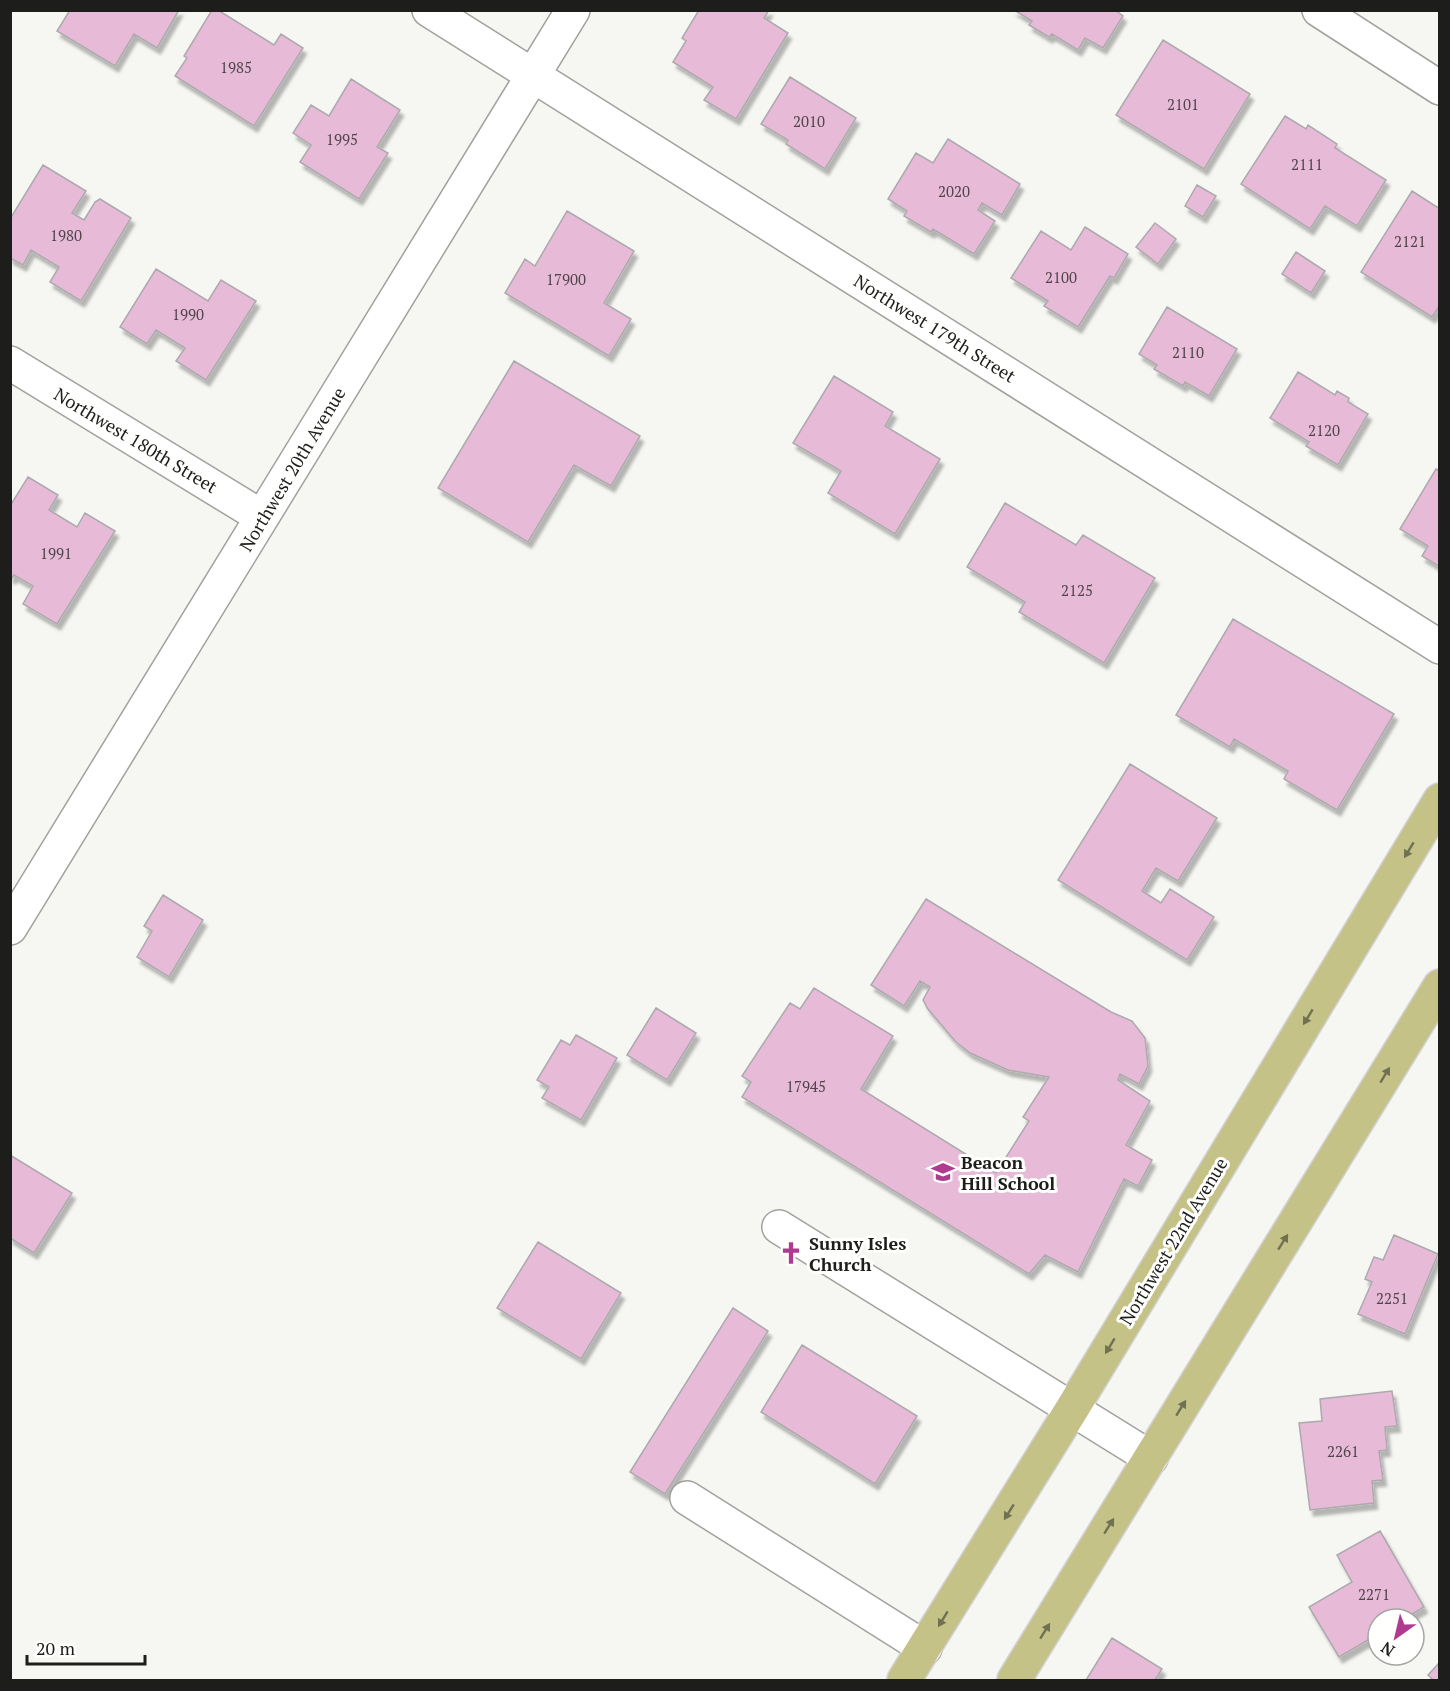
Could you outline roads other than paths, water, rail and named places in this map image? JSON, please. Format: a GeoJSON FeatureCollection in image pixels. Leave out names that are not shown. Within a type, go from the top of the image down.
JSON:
{"type":"FeatureCollection","features":[{"type":"Feature","properties":{"kind":"main road","name":"Northwest 22nd Avenue"},"geometry":{"type":"LineString","coordinates":[[904,1680],[1072,1409],[1440,800]]}},
{"type":"Feature","properties":{"kind":"main road"},"geometry":{"type":"LineString","coordinates":[[1014,1680],[1440,986]]}},
{"type":"Feature","properties":{"kind":"street","name":"Northwest 179th Street"},"geometry":{"type":"LineString","coordinates":[[429,10],[1440,647]]}},
{"type":"Feature","properties":{"kind":"street","name":"Northwest 20th Avenue"},"geometry":{"type":"LineString","coordinates":[[10,928],[21,888],[262,517],[573,10]]}},
{"type":"Feature","properties":{"kind":"street"},"geometry":{"type":"LineString","coordinates":[[1319,10],[1440,88]]}},
{"type":"Feature","properties":{"kind":"street","name":"Northwest 180th Street"},"geometry":{"type":"LineString","coordinates":[[10,363],[262,517]]}},
{"type":"Feature","properties":{"kind":"street"},"geometry":{"type":"LineString","coordinates":[[779,1227],[1151,1458]]}},
{"type":"Feature","properties":{"kind":"street"},"geometry":{"type":"LineString","coordinates":[[687,1498],[925,1648]]}},
{"type":"Feature","properties":{"kind":"place","name":"Beacon Hill School"},"geometry":{"type":"Point","coordinates":[943,1172]}},
{"type":"Feature","properties":{"kind":"place","name":"Sunny Isles Church"},"geometry":{"type":"Point","coordinates":[791,1253]}}]}
